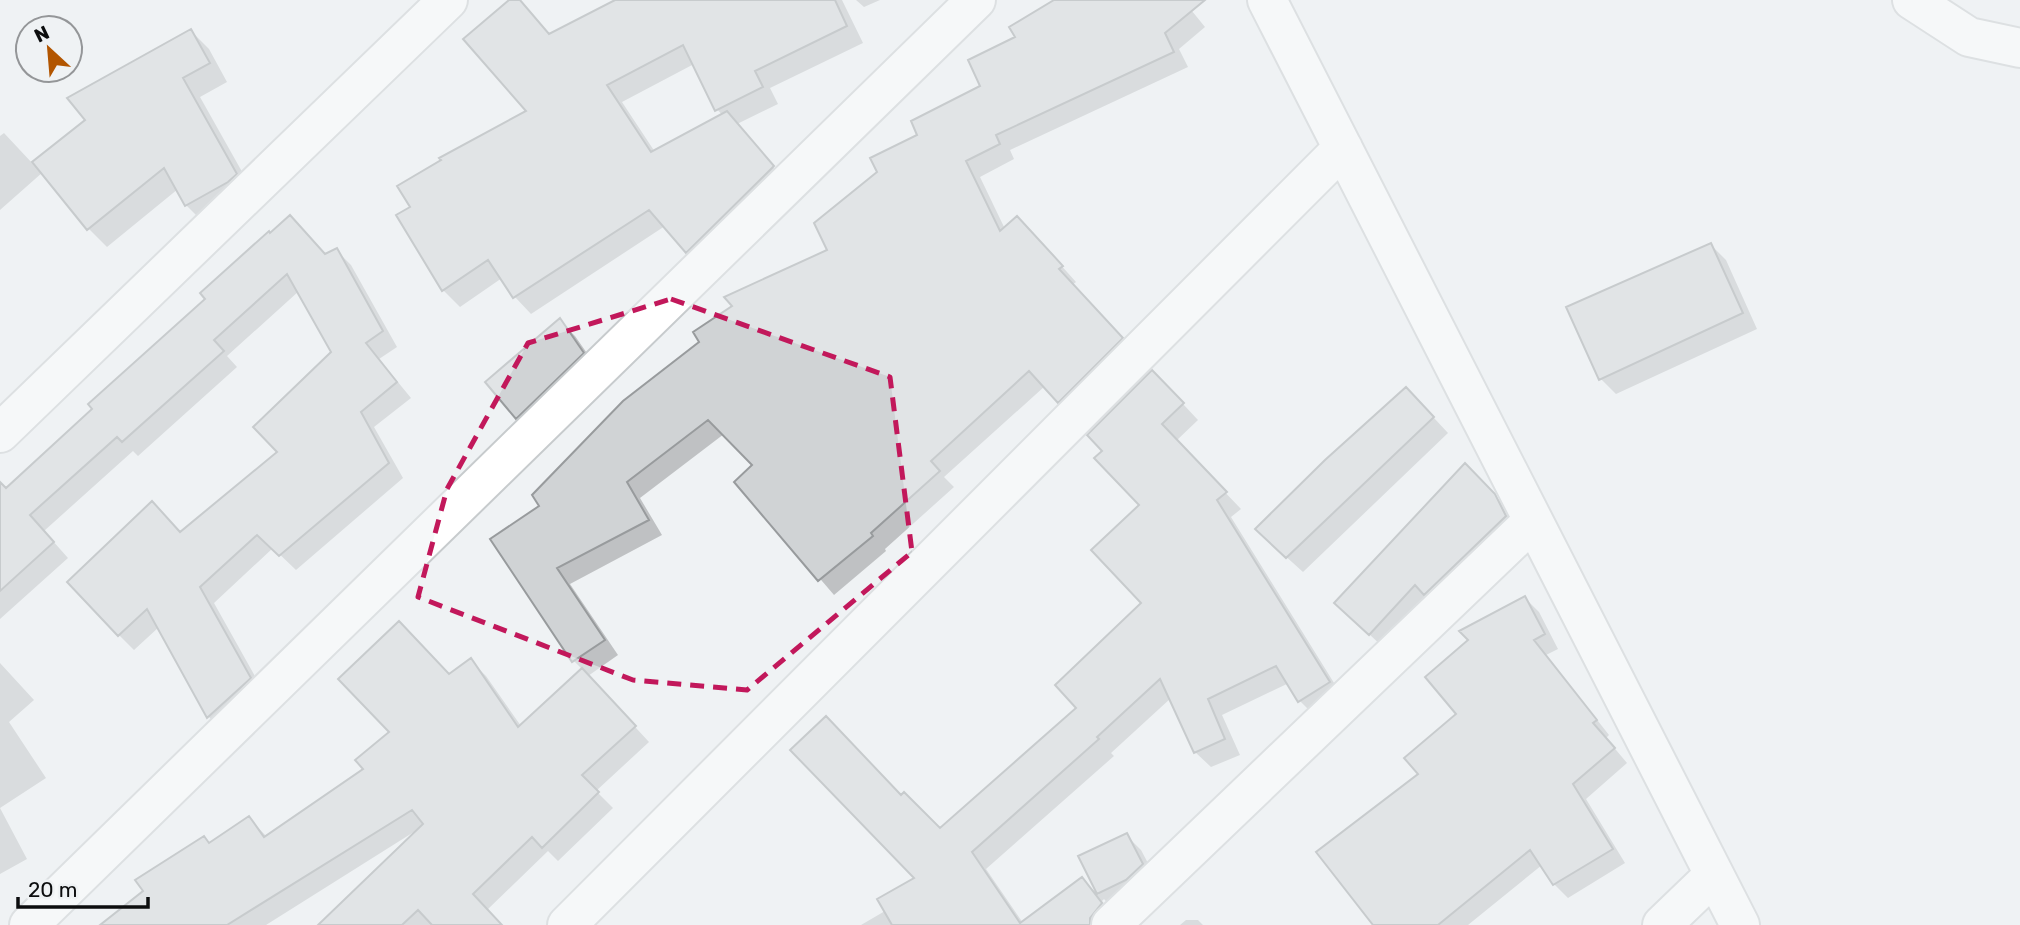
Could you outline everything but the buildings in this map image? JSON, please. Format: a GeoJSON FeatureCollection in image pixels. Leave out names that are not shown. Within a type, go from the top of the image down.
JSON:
{"type":"FeatureCollection","features":[{"type":"Feature","properties":{"kind":"street"},"geometry":{"type":"LineString","coordinates":[[0,433],[448,0]]}},
{"type":"Feature","properties":{"kind":"street"},"geometry":{"type":"LineString","coordinates":[[29,925],[976,0]]}},
{"type":"Feature","properties":{"kind":"street"},"geometry":{"type":"LineString","coordinates":[[1267,0],[1740,925]]}},
{"type":"Feature","properties":{"kind":"street"},"geometry":{"type":"LineString","coordinates":[[1912,0],[1969,37],[2020,48]]}},
{"type":"Feature","properties":{"kind":"street"},"geometry":{"type":"LineString","coordinates":[[567,925],[1343,148]]}},
{"type":"Feature","properties":{"kind":"street"},"geometry":{"type":"LineString","coordinates":[[1111,925],[1533,521]]}},
{"type":"Feature","properties":{"kind":"street"},"geometry":{"type":"LineString","coordinates":[[1662,925],[1714,875]]}},
{"type":"Feature","properties":{"kind":"highlighted area"},"geometry":{"type":"Polygon","coordinates":[[[671,299],[890,377],[912,552],[747,690],[633,680],[418,597],[447,489],[528,343],[671,299]]]}}]}
